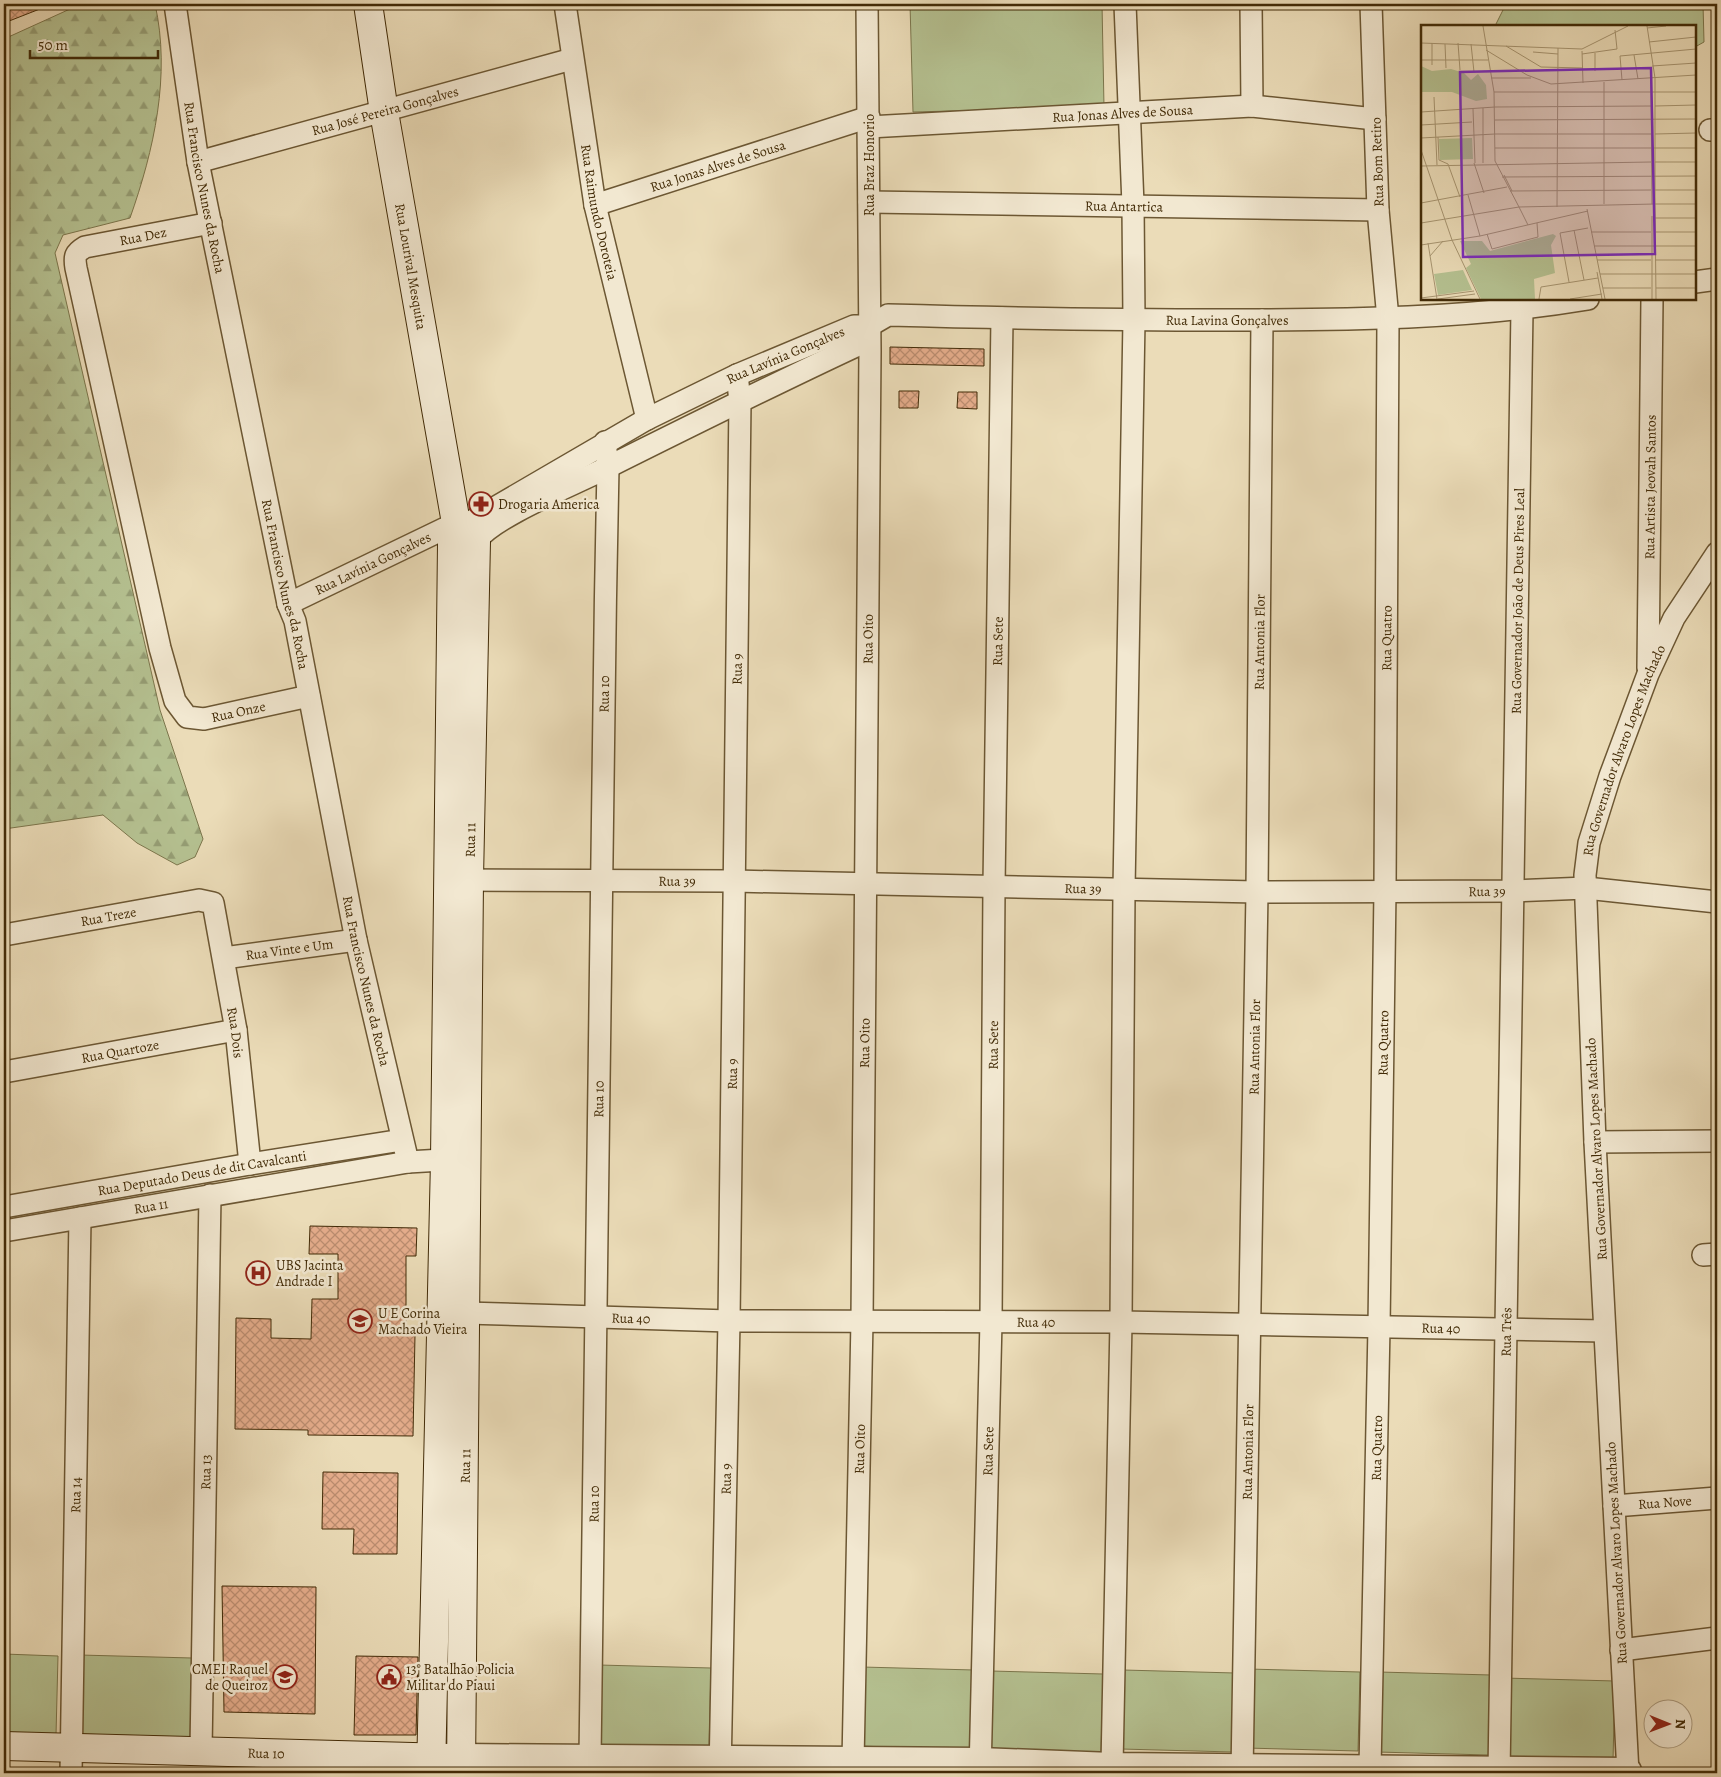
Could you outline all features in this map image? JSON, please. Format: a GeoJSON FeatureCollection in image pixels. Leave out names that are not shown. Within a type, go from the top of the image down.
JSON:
{"type":"FeatureCollection","features":[{"type":"Feature","properties":{"kind":"main road","name":"Rua Lourival Mesquita"},"geometry":{"type":"LineString","coordinates":[[368,4],[384,112],[461,535]]}},
{"type":"Feature","properties":{"kind":"main road","name":"Rua 11"},"geometry":{"type":"LineString","coordinates":[[432,1766],[456,1159],[461,535]]}},
{"type":"Feature","properties":{"kind":"main road","name":"Rua 11"},"geometry":{"type":"LineString","coordinates":[[456,1159],[466,1313],[461,1765]]}},
{"type":"Feature","properties":{"kind":"main road","name":"Rua 10"},"geometry":{"type":"LineString","coordinates":[[4,1746],[201,1750],[331,1763],[461,1765]]}},
{"type":"Feature","properties":{"kind":"street","name":"Rua Francisco Nunes da Rocha"},"geometry":{"type":"LineString","coordinates":[[175,4],[198,162],[288,604],[295,621],[356,940],[408,1162]]}},
{"type":"Feature","properties":{"kind":"street","name":"Rua Raimundo Doroteia"},"geometry":{"type":"LineString","coordinates":[[565,4],[595,205],[647,419]]}},
{"type":"Feature","properties":{"kind":"street","name":"Rua Braz Honorio"},"geometry":{"type":"LineString","coordinates":[[867,4],[869,326]]}},
{"type":"Feature","properties":{"kind":"street"},"geometry":{"type":"LineString","coordinates":[[1112,1766],[1121,1322],[1124,889],[1134,320],[1133,205],[1125,4]]}},
{"type":"Feature","properties":{"kind":"street"},"geometry":{"type":"LineString","coordinates":[[1251,4],[1252,106]]}},
{"type":"Feature","properties":{"kind":"street","name":"Rua Bom Retiro"},"geometry":{"type":"LineString","coordinates":[[1371,4],[1378,210],[1388,319]]}},
{"type":"Feature","properties":{"kind":"street","name":"Rua José Pereira Gonçalves"},"geometry":{"type":"LineString","coordinates":[[198,162],[572,59]]}},
{"type":"Feature","properties":{"kind":"street","name":"Rua Jonas Alves de Sousa"},"geometry":{"type":"LineString","coordinates":[[595,205],[869,122],[1252,106],[1375,119]]}},
{"type":"Feature","properties":{"kind":"street","name":"Rua Antartica"},"geometry":{"type":"LineString","coordinates":[[869,202],[1378,210]]}},
{"type":"Feature","properties":{"kind":"street","name":"Rua Dez"},"geometry":{"type":"LineString","coordinates":[[175,701],[160,648],[74,258],[76,252],[85,247],[211,222]]}},
{"type":"Feature","properties":{"kind":"street"},"geometry":{"type":"LineString","coordinates":[[1696,282],[1717,279]]}},
{"type":"Feature","properties":{"kind":"street","name":"Rua Lavina Gonçalves"},"geometry":{"type":"LineString","coordinates":[[869,326],[888,315],[1134,320],[1388,319],[1522,310],[1582,300]]}},
{"type":"Feature","properties":{"kind":"street","name":"Rua Artista Jeovah Santos"},"geometry":{"type":"LineString","coordinates":[[1648,674],[1652,300]]}},
{"type":"Feature","properties":{"kind":"street","name":"Rua Governador João de Deus Pires Leal"},"geometry":{"type":"LineString","coordinates":[[1512,891],[1522,310]]}},
{"type":"Feature","properties":{"kind":"street","name":"Rua Sete"},"geometry":{"type":"LineString","coordinates":[[980,1767],[990,1321],[1002,318]]}},
{"type":"Feature","properties":{"kind":"street","name":"Rua Quatro"},"geometry":{"type":"LineString","coordinates":[[1370,1768],[1380,1328],[1385,890],[1388,319]]}},
{"type":"Feature","properties":{"kind":"street","name":"Rua Antonia Flor"},"geometry":{"type":"LineString","coordinates":[[1242,1770],[1248,1324],[1257,892],[1262,320]]}},
{"type":"Feature","properties":{"kind":"street","name":"Rua Lavínia Gonçalves"},"geometry":{"type":"LineString","coordinates":[[288,604],[461,535],[605,442],[737,375],[854,326],[869,326]]}},
{"type":"Feature","properties":{"kind":"street","name":"Rua Lavínia Gonçalves"},"geometry":{"type":"LineString","coordinates":[[461,535],[481,534],[498,523],[740,400],[858,345],[869,326]]}},
{"type":"Feature","properties":{"kind":"street","name":"Rua Oito"},"geometry":{"type":"LineString","coordinates":[[853,1761],[862,1321],[869,326]]}},
{"type":"Feature","properties":{"kind":"street","name":"Rua 9"},"geometry":{"type":"LineString","coordinates":[[721,1766],[730,1321],[740,400],[737,375]]}},
{"type":"Feature","properties":{"kind":"street","name":"Rua 10"},"geometry":{"type":"LineString","coordinates":[[590,1758],[598,1315],[600,881],[608,467],[605,442]]}},
{"type":"Feature","properties":{"kind":"street","name":"Rua Governador Alvaro Lopes Machado"},"geometry":{"type":"LineString","coordinates":[[1629,1772],[1595,1142],[1586,888],[1589,843],[1610,776],[1648,674],[1674,618],[1717,553]]}},
{"type":"Feature","properties":{"kind":"street","name":"Rua Onze"},"geometry":{"type":"LineString","coordinates":[[175,701],[187,717],[204,719],[309,696]]}},
{"type":"Feature","properties":{"kind":"street","name":"Rua 39"},"geometry":{"type":"LineString","coordinates":[[458,880],[734,881],[1257,892],[1512,891],[1586,888],[1717,902]]}},
{"type":"Feature","properties":{"kind":"street","name":"Rua Três"},"geometry":{"type":"LineString","coordinates":[[1499,1771],[1508,1328],[1512,891]]}},
{"type":"Feature","properties":{"kind":"street","name":"Rua Treze"},"geometry":{"type":"LineString","coordinates":[[4,935],[199,900],[213,903]]}},
{"type":"Feature","properties":{"kind":"street","name":"Rua Dois"},"geometry":{"type":"LineString","coordinates":[[213,903],[236,1030],[250,1164]]}},
{"type":"Feature","properties":{"kind":"street","name":"Rua Vinte e Um"},"geometry":{"type":"LineString","coordinates":[[224,958],[356,940]]}},
{"type":"Feature","properties":{"kind":"street","name":"Rua Quartoze"},"geometry":{"type":"LineString","coordinates":[[4,1072],[236,1030]]}},
{"type":"Feature","properties":{"kind":"street","name":"Rua Deputado Deus de dit Cavalcanti"},"geometry":{"type":"LineString","coordinates":[[4,1207],[250,1164],[402,1140]]}},
{"type":"Feature","properties":{"kind":"street"},"geometry":{"type":"LineString","coordinates":[[1595,1142],[1717,1141]]}},
{"type":"Feature","properties":{"kind":"street","name":"Rua 11"},"geometry":{"type":"LineString","coordinates":[[4,1230],[408,1162],[456,1159]]}},
{"type":"Feature","properties":{"kind":"street","name":"Rua 13"},"geometry":{"type":"LineString","coordinates":[[201,1750],[210,1194]]}},
{"type":"Feature","properties":{"kind":"street","name":"Rua 14"},"geometry":{"type":"LineString","coordinates":[[71,1773],[80,1218]]}},
{"type":"Feature","properties":{"kind":"street","name":"Rua 40"},"geometry":{"type":"LineString","coordinates":[[466,1313],[598,1315],[730,1321],[1121,1322],[1380,1328],[1604,1330]]}},
{"type":"Feature","properties":{"kind":"street","name":"Rua Nove"},"geometry":{"type":"LineString","coordinates":[[1614,1506],[1717,1498]]}},
{"type":"Feature","properties":{"kind":"street"},"geometry":{"type":"LineString","coordinates":[[1621,1650],[1717,1638]]}},
{"type":"Feature","properties":{"kind":"street","name":"Rua 10"},"geometry":{"type":"LineString","coordinates":[[461,1765],[590,1758],[721,1766],[853,1761],[980,1767],[1112,1766],[1242,1770],[1370,1768],[1629,1772]]}},
{"type":"Feature","properties":{"kind":"green space"},"geometry":{"type":"Polygon","coordinates":[[[81,4],[155,4],[160,31],[161,58],[158,112],[146,166],[130,218],[63,235],[55,253],[160,710],[203,839],[195,857],[177,865],[137,843],[103,815],[4,829],[4,39],[81,4]]]}},
{"type":"Feature","properties":{"kind":"green space"},"geometry":{"type":"Polygon","coordinates":[[[910,4],[1102,4],[1104,107],[913,112],[910,4]]]}},
{"type":"Feature","properties":{"kind":"green space"},"geometry":{"type":"Polygon","coordinates":[[[1506,4],[1703,4],[1704,42],[1696,46],[1696,25],[1496,25],[1506,4]]]}},
{"type":"Feature","properties":{"kind":"green space"},"geometry":{"type":"Polygon","coordinates":[[[4,1654],[58,1656],[56,1735],[4,1734],[4,1654]]]}},
{"type":"Feature","properties":{"kind":"green space"},"geometry":{"type":"Polygon","coordinates":[[[80,1655],[192,1658],[190,1737],[78,1734],[80,1655]]]}},
{"type":"Feature","properties":{"kind":"green space"},"geometry":{"type":"Polygon","coordinates":[[[599,1665],[711,1668],[709,1748],[597,1745],[599,1665]]]}},
{"type":"Feature","properties":{"kind":"green space"},"geometry":{"type":"Polygon","coordinates":[[[862,1667],[974,1670],[972,1750],[860,1746],[862,1667]]]}},
{"type":"Feature","properties":{"kind":"green space"},"geometry":{"type":"Polygon","coordinates":[[[1248,1669],[1360,1672],[1358,1751],[1246,1748],[1248,1669]]]}},
{"type":"Feature","properties":{"kind":"green space"},"geometry":{"type":"Polygon","coordinates":[[[1123,1670],[1235,1673],[1233,1752],[1121,1749],[1123,1670]]]}},
{"type":"Feature","properties":{"kind":"green space"},"geometry":{"type":"Polygon","coordinates":[[[991,1671],[1103,1674],[1101,1754],[989,1751],[991,1671]]]}},
{"type":"Feature","properties":{"kind":"green space"},"geometry":{"type":"Polygon","coordinates":[[[1379,1672],[1491,1675],[1489,1755],[1377,1752],[1379,1672]]]}},
{"type":"Feature","properties":{"kind":"green space"},"geometry":{"type":"Polygon","coordinates":[[[1503,1678],[1615,1681],[1613,1760],[1501,1757],[1503,1678]]]}},
{"type":"Feature","properties":{"kind":"building"},"geometry":{"type":"Polygon","coordinates":[[[4,4],[50,4],[50,5],[4,23],[4,4]]]}},
{"type":"Feature","properties":{"kind":"building"},"geometry":{"type":"Polygon","coordinates":[[[890,347],[984,349],[984,366],[890,364],[890,347]]]}},
{"type":"Feature","properties":{"kind":"building"},"geometry":{"type":"Polygon","coordinates":[[[899,391],[919,391],[918,408],[899,408],[899,391]]]}},
{"type":"Feature","properties":{"kind":"building"},"geometry":{"type":"Polygon","coordinates":[[[958,392],[977,392],[977,409],[957,408],[958,392]]]}},
{"type":"Feature","properties":{"kind":"building","name":"U E Corina Machado Vieira"},"geometry":{"type":"Polygon","coordinates":[[[310,1226],[417,1228],[416,1256],[406,1256],[406,1335],[415,1335],[413,1436],[308,1435],[308,1430],[235,1429],[236,1318],[271,1319],[271,1338],[311,1339],[312,1299],[338,1299],[338,1254],[309,1254],[310,1226]]]}},
{"type":"Feature","properties":{"kind":"building"},"geometry":{"type":"Polygon","coordinates":[[[323,1472],[398,1473],[397,1554],[353,1554],[354,1529],[322,1529],[323,1472]]]}},
{"type":"Feature","properties":{"kind":"building"},"geometry":{"type":"Polygon","coordinates":[[[222,1586],[316,1587],[315,1714],[224,1712],[222,1586]]]}},
{"type":"Feature","properties":{"kind":"building","name":"13° Batalhão Policia Militar do Piaui"},"geometry":{"type":"Polygon","coordinates":[[[356,1656],[418,1657],[416,1735],[354,1735],[356,1656]]]}},
{"type":"Feature","properties":{"kind":"place","name":"Drogaria America"},"geometry":{"type":"Point","coordinates":[481,504]}},
{"type":"Feature","properties":{"kind":"place","name":"UBS Jacinta Andrade I"},"geometry":{"type":"Point","coordinates":[258,1273]}},
{"type":"Feature","properties":{"kind":"place","name":"U E Corina Machado Vieira"},"geometry":{"type":"Point","coordinates":[360,1321]}},
{"type":"Feature","properties":{"kind":"place","name":"CMEI Raquel de Queiroz"},"geometry":{"type":"Point","coordinates":[285,1677]}},
{"type":"Feature","properties":{"kind":"place","name":"13° Batalhão Policia Militar do Piaui"},"geometry":{"type":"Point","coordinates":[389,1677]}}]}
